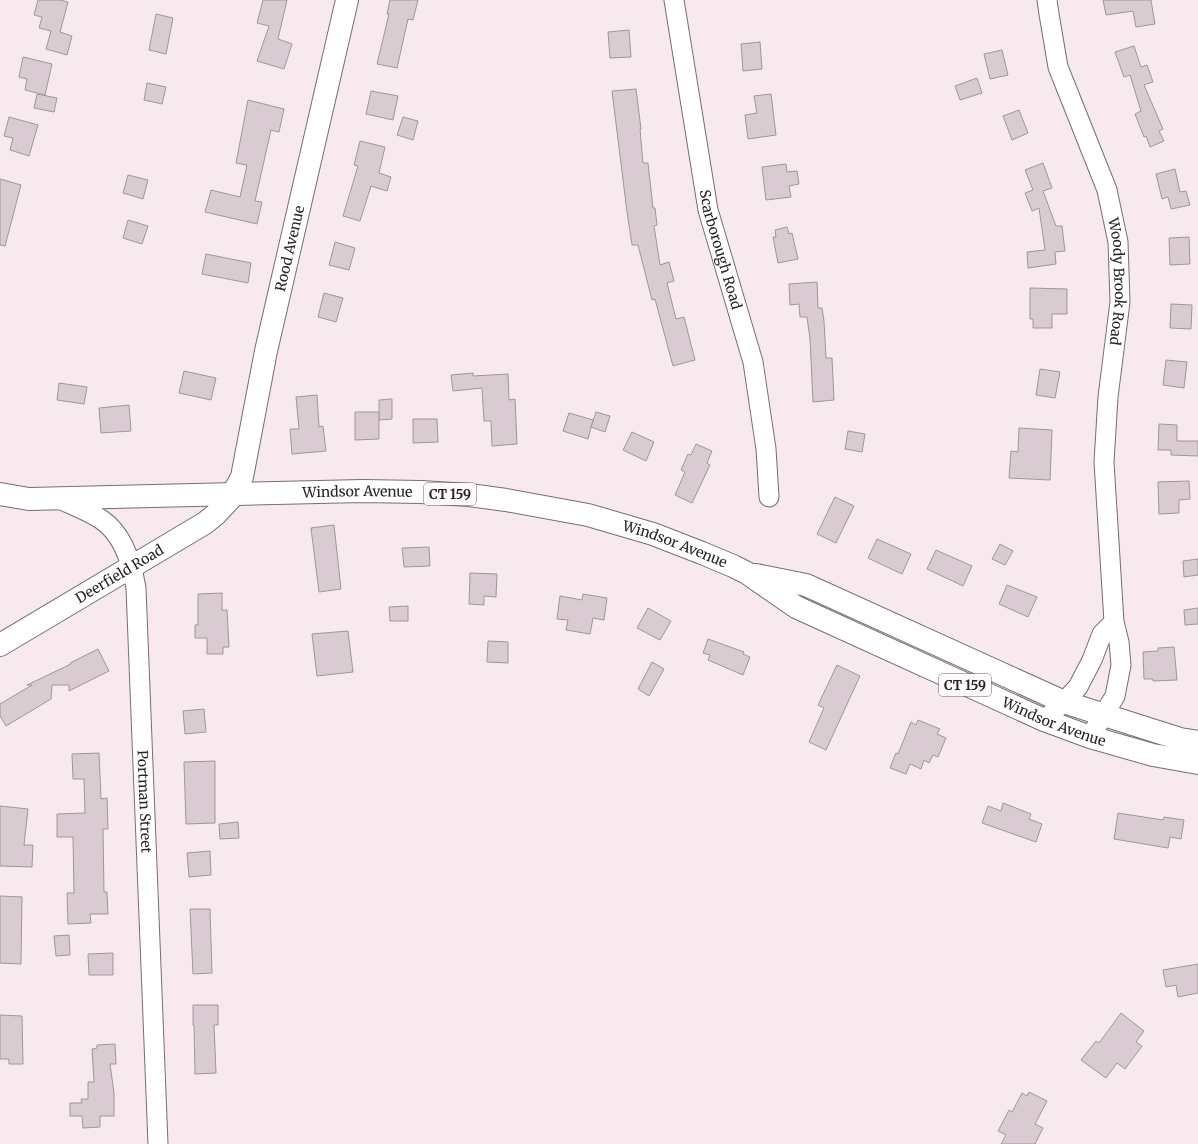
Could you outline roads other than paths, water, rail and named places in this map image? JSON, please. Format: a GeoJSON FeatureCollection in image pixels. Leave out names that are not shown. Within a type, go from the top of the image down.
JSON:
{"type":"FeatureCollection","features":[{"type":"Feature","properties":{"kind":"main road","name":"Rood Avenue"},"geometry":{"type":"LineString","coordinates":[[232,495],[239,484],[244,467],[264,358],[346,0]]}},
{"type":"Feature","properties":{"kind":"main road","name":"Windsor Avenue"},"geometry":{"type":"LineString","coordinates":[[0,506],[29,499],[57,498],[421,492],[469,495],[550,507],[621,524],[681,544],[747,573],[796,607],[1044,720],[1090,737],[1153,756],[1198,763]]}},
{"type":"Feature","properties":{"kind":"main road","name":"Windsor Avenue"},"geometry":{"type":"LineString","coordinates":[[0,494],[29,499]]}},
{"type":"Feature","properties":{"kind":"main road","name":"Deerfield Road"},"geometry":{"type":"LineString","coordinates":[[0,645],[205,523],[223,507],[232,495]]}},
{"type":"Feature","properties":{"kind":"main road","name":"Windsor Avenue"},"geometry":{"type":"LineString","coordinates":[[747,573],[806,586],[1064,702],[1180,739],[1198,742]]}},
{"type":"Feature","properties":{"kind":"street","name":"Scarborough Road"},"geometry":{"type":"LineString","coordinates":[[674,0],[708,210],[753,362],[766,449],[769,497]]}},
{"type":"Feature","properties":{"kind":"street","name":"Woody Brook Road"},"geometry":{"type":"LineString","coordinates":[[1048,0],[1058,66],[1107,190],[1118,242],[1120,302],[1108,397],[1104,462],[1114,622],[1119,642],[1121,665],[1115,696],[1090,737]]}},
{"type":"Feature","properties":{"kind":"street","name":"Portman Street"},"geometry":{"type":"LineString","coordinates":[[57,498],[99,518],[111,527],[124,547],[132,567],[136,588],[138,608],[158,1144]]}},
{"type":"Feature","properties":{"kind":"street"},"geometry":{"type":"LineString","coordinates":[[1044,720],[1064,702],[1078,686],[1092,660],[1102,634],[1114,622]]}}]}
